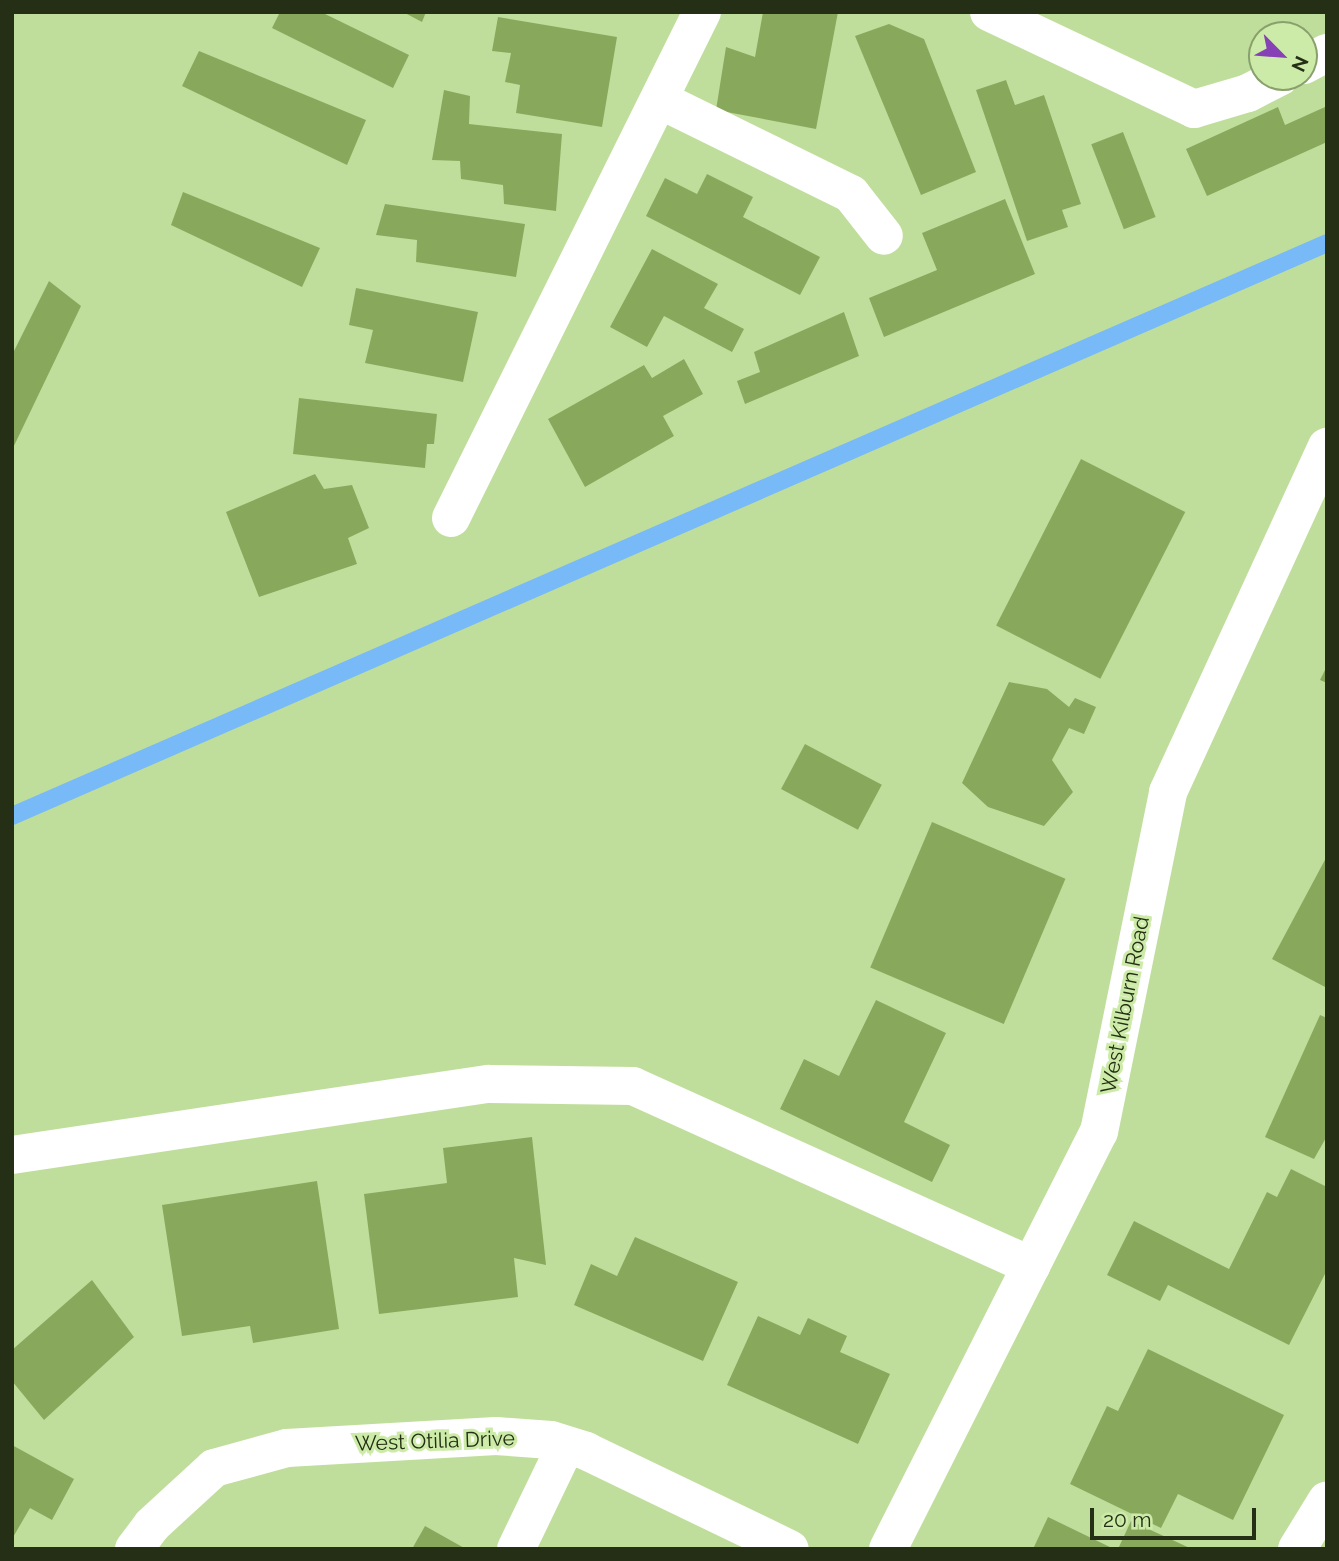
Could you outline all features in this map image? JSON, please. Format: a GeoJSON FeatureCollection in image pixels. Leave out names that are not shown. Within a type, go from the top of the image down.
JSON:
{"type":"FeatureCollection","features":[{"type":"Feature","properties":{"kind":"street"},"geometry":{"type":"LineString","coordinates":[[451,518],[702,12]]}},
{"type":"Feature","properties":{"kind":"street"},"geometry":{"type":"LineString","coordinates":[[989,12],[1194,109],[1252,91]]}},
{"type":"Feature","properties":{"kind":"street"},"geometry":{"type":"LineString","coordinates":[[660,100],[851,194],[884,236]]}},
{"type":"Feature","properties":{"kind":"street","name":"West Kilburn Road"},"geometry":{"type":"LineString","coordinates":[[888,1549],[1099,1132],[1168,792],[1327,447]]}},
{"type":"Feature","properties":{"kind":"street"},"geometry":{"type":"LineString","coordinates":[[12,1155],[489,1084],[633,1086],[1031,1266]]}},
{"type":"Feature","properties":{"kind":"street","name":"West Otilia Drive"},"geometry":{"type":"LineString","coordinates":[[134,1549],[152,1525],[214,1468],[287,1448],[496,1436],[551,1440],[586,1451],[790,1549]]}},
{"type":"Feature","properties":{"kind":"street"},"geometry":{"type":"LineString","coordinates":[[516,1549],[566,1445]]}},
{"type":"Feature","properties":{"kind":"street"},"geometry":{"type":"LineString","coordinates":[[1297,1549],[1327,1500]]}},
{"type":"Feature","properties":{"kind":"building"},"geometry":{"type":"Polygon","coordinates":[[[280,12],[321,12],[409,55],[393,88],[272,28],[280,12]]]}},
{"type":"Feature","properties":{"kind":"building"},"geometry":{"type":"Polygon","coordinates":[[[403,12],[426,12],[422,22],[403,12]]]}},
{"type":"Feature","properties":{"kind":"building"},"geometry":{"type":"Polygon","coordinates":[[[763,12],[838,12],[816,129],[716,110],[726,47],[755,57],[763,12]]]}},
{"type":"Feature","properties":{"kind":"building"},"geometry":{"type":"Polygon","coordinates":[[[498,17],[617,37],[602,127],[516,113],[520,85],[505,82],[511,53],[492,51],[498,17]]]}},
{"type":"Feature","properties":{"kind":"building"},"geometry":{"type":"Polygon","coordinates":[[[889,24],[924,39],[976,172],[921,195],[855,36],[889,24]]]}},
{"type":"Feature","properties":{"kind":"building"},"geometry":{"type":"Polygon","coordinates":[[[199,51],[366,120],[347,165],[182,86],[199,51]]]}},
{"type":"Feature","properties":{"kind":"building"},"geometry":{"type":"Polygon","coordinates":[[[1006,80],[1015,105],[1044,95],[1081,204],[1062,210],[1068,227],[1027,241],[976,90],[1006,80]]]}},
{"type":"Feature","properties":{"kind":"building"},"geometry":{"type":"Polygon","coordinates":[[[444,90],[470,96],[469,124],[562,134],[556,211],[504,204],[503,185],[461,179],[460,161],[432,160],[444,90]]]}},
{"type":"Feature","properties":{"kind":"building"},"geometry":{"type":"Polygon","coordinates":[[[1278,107],[1285,125],[1325,107],[1327,142],[1207,196],[1186,149],[1278,107]]]}},
{"type":"Feature","properties":{"kind":"building"},"geometry":{"type":"Polygon","coordinates":[[[1123,132],[1156,217],[1124,229],[1091,144],[1123,132]]]}},
{"type":"Feature","properties":{"kind":"building"},"geometry":{"type":"Polygon","coordinates":[[[707,174],[753,197],[743,217],[820,257],[800,295],[646,216],[665,178],[697,194],[707,174]]]}},
{"type":"Feature","properties":{"kind":"building"},"geometry":{"type":"Polygon","coordinates":[[[183,192],[320,248],[302,287],[171,225],[183,192]]]}},
{"type":"Feature","properties":{"kind":"building"},"geometry":{"type":"Polygon","coordinates":[[[1005,199],[1035,274],[884,337],[869,298],[937,270],[922,233],[1005,199]]]}},
{"type":"Feature","properties":{"kind":"building"},"geometry":{"type":"Polygon","coordinates":[[[385,204],[525,224],[516,277],[416,262],[417,240],[376,235],[385,204]]]}},
{"type":"Feature","properties":{"kind":"building"},"geometry":{"type":"Polygon","coordinates":[[[652,249],[718,284],[704,308],[744,329],[732,352],[664,316],[647,347],[610,327],[652,249]]]}},
{"type":"Feature","properties":{"kind":"building"},"geometry":{"type":"Polygon","coordinates":[[[49,281],[81,306],[12,450],[12,355],[49,281]]]}},
{"type":"Feature","properties":{"kind":"building"},"geometry":{"type":"Polygon","coordinates":[[[356,288],[478,312],[463,382],[365,363],[373,330],[349,325],[356,288]]]}},
{"type":"Feature","properties":{"kind":"building"},"geometry":{"type":"Polygon","coordinates":[[[844,312],[859,356],[745,404],[737,381],[760,372],[754,352],[844,312]]]}},
{"type":"Feature","properties":{"kind":"building"},"geometry":{"type":"Polygon","coordinates":[[[684,359],[703,394],[663,416],[674,436],[585,487],[548,419],[644,365],[652,378],[684,359]]]}},
{"type":"Feature","properties":{"kind":"building"},"geometry":{"type":"Polygon","coordinates":[[[299,398],[437,414],[434,444],[427,444],[425,468],[293,454],[299,398]]]}},
{"type":"Feature","properties":{"kind":"building"},"geometry":{"type":"Polygon","coordinates":[[[1081,459],[1185,512],[1100,679],[996,626],[1081,459]]]}},
{"type":"Feature","properties":{"kind":"building"},"geometry":{"type":"Polygon","coordinates":[[[315,474],[324,489],[352,485],[369,528],[348,538],[357,564],[259,597],[226,512],[315,474]]]}},
{"type":"Feature","properties":{"kind":"building"},"geometry":{"type":"Polygon","coordinates":[[[1327,666],[1327,683],[1320,680],[1327,666]]]}},
{"type":"Feature","properties":{"kind":"building"},"geometry":{"type":"Polygon","coordinates":[[[1009,682],[1047,689],[1069,707],[1075,698],[1096,707],[1084,734],[1069,728],[1052,760],[1073,792],[1044,826],[988,807],[962,783],[1009,682]]]}},
{"type":"Feature","properties":{"kind":"building"},"geometry":{"type":"Polygon","coordinates":[[[805,744],[882,785],[858,830],[781,789],[805,744]]]}},
{"type":"Feature","properties":{"kind":"building"},"geometry":{"type":"Polygon","coordinates":[[[932,822],[1065,879],[1004,1024],[870,967],[932,822]]]}},
{"type":"Feature","properties":{"kind":"building"},"geometry":{"type":"Polygon","coordinates":[[[1327,856],[1327,988],[1272,959],[1327,856]]]}},
{"type":"Feature","properties":{"kind":"building"},"geometry":{"type":"Polygon","coordinates":[[[876,1000],[946,1033],[904,1122],[950,1145],[932,1182],[780,1109],[804,1059],[839,1076],[876,1000]]]}},
{"type":"Feature","properties":{"kind":"building"},"geometry":{"type":"Polygon","coordinates":[[[1320,1015],[1327,1018],[1327,1136],[1314,1159],[1265,1137],[1320,1015]]]}},
{"type":"Feature","properties":{"kind":"building"},"geometry":{"type":"Polygon","coordinates":[[[532,1137],[546,1265],[514,1258],[518,1297],[379,1314],[364,1194],[447,1183],[443,1148],[532,1137]]]}},
{"type":"Feature","properties":{"kind":"building"},"geometry":{"type":"Polygon","coordinates":[[[1291,1169],[1327,1187],[1327,1270],[1289,1345],[1168,1285],[1160,1301],[1107,1275],[1134,1221],[1229,1269],[1267,1192],[1277,1197],[1291,1169]]]}},
{"type":"Feature","properties":{"kind":"building"},"geometry":{"type":"Polygon","coordinates":[[[317,1181],[339,1329],[253,1343],[250,1326],[182,1336],[162,1205],[317,1181]]]}},
{"type":"Feature","properties":{"kind":"building"},"geometry":{"type":"Polygon","coordinates":[[[635,1237],[738,1282],[703,1361],[574,1305],[591,1264],[617,1276],[635,1237]]]}},
{"type":"Feature","properties":{"kind":"building"},"geometry":{"type":"Polygon","coordinates":[[[92,1280],[134,1337],[44,1420],[12,1381],[12,1350],[92,1280]]]}},
{"type":"Feature","properties":{"kind":"building"},"geometry":{"type":"Polygon","coordinates":[[[758,1316],[800,1335],[808,1318],[847,1336],[840,1352],[890,1374],[858,1444],[727,1385],[758,1316]]]}},
{"type":"Feature","properties":{"kind":"building"},"geometry":{"type":"Polygon","coordinates":[[[1148,1349],[1284,1415],[1233,1520],[1178,1494],[1161,1528],[1070,1484],[1107,1406],[1118,1411],[1148,1349]]]}},
{"type":"Feature","properties":{"kind":"building"},"geometry":{"type":"Polygon","coordinates":[[[12,1445],[74,1479],[52,1520],[30,1508],[12,1539],[12,1445]]]}},
{"type":"Feature","properties":{"kind":"building"},"geometry":{"type":"Polygon","coordinates":[[[1048,1517],[1114,1549],[1033,1549],[1048,1517]]]}},
{"type":"Feature","properties":{"kind":"building"},"geometry":{"type":"Polygon","coordinates":[[[1131,1521],[1192,1549],[1118,1549],[1131,1521]]]}},
{"type":"Feature","properties":{"kind":"building"},"geometry":{"type":"Polygon","coordinates":[[[425,1526],[466,1549],[412,1549],[425,1526]]]}},
{"type":"Feature","properties":{"kind":"waterway"},"geometry":{"type":"LineString","coordinates":[[12,816],[1327,243]]}}]}
